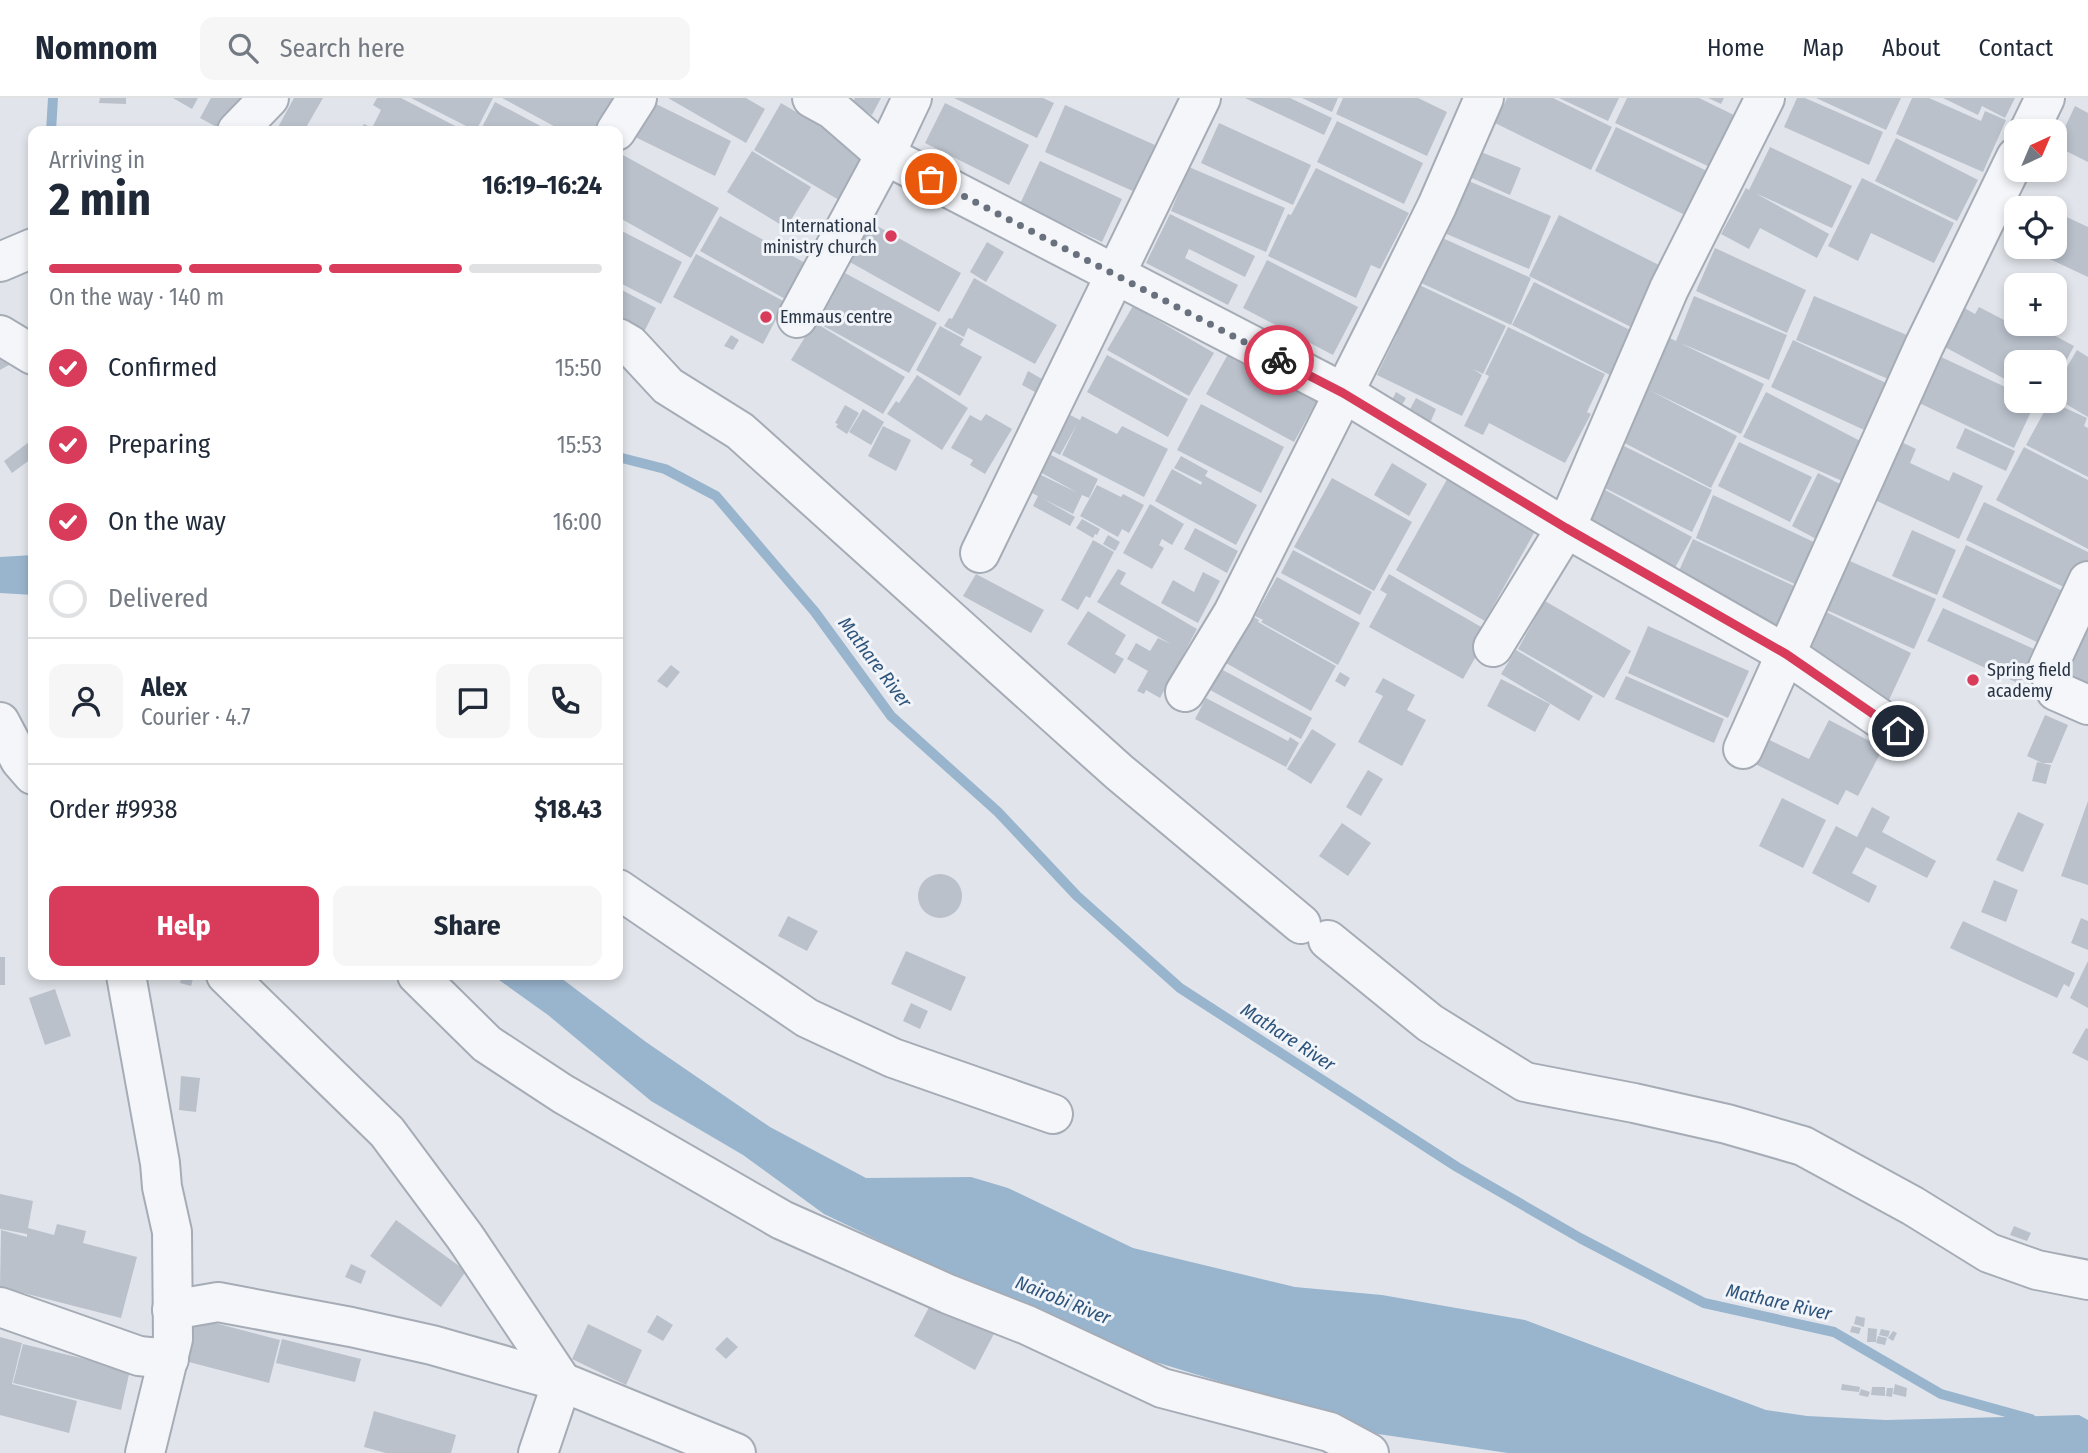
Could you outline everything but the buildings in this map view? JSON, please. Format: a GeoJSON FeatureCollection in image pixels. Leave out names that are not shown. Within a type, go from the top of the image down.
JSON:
{"type":"FeatureCollection","features":[{"type":"Feature","properties":{"kind":"street"},"geometry":{"type":"LineString","coordinates":[[242,126],[268,98]]}},
{"type":"Feature","properties":{"kind":"street"},"geometry":{"type":"LineString","coordinates":[[619,126],[636,98]]}},
{"type":"Feature","properties":{"kind":"street"},"geometry":{"type":"LineString","coordinates":[[812,98],[832,109],[885,155],[1343,393],[1566,528],[1786,654],[1898,731]]}},
{"type":"Feature","properties":{"kind":"street"},"geometry":{"type":"LineString","coordinates":[[797,318],[885,155],[912,98]]}},
{"type":"Feature","properties":{"kind":"street"},"geometry":{"type":"LineString","coordinates":[[980,554],[1201,98]]}},
{"type":"Feature","properties":{"kind":"street"},"geometry":{"type":"LineString","coordinates":[[1185,692],[1233,613],[1437,206],[1484,98]]}},
{"type":"Feature","properties":{"kind":"street"},"geometry":{"type":"LineString","coordinates":[[1493,647],[1566,528],[1669,289],[1765,98]]}},
{"type":"Feature","properties":{"kind":"street"},"geometry":{"type":"LineString","coordinates":[[2035,119],[2045,98]]}},
{"type":"Feature","properties":{"kind":"street"},"geometry":{"type":"LineString","coordinates":[[1743,749],[1924,346],[2004,182]]}},
{"type":"Feature","properties":{"kind":"street"},"geometry":{"type":"LineString","coordinates":[[0,262],[28,250]]}},
{"type":"Feature","properties":{"kind":"street"},"geometry":{"type":"LineString","coordinates":[[0,335],[28,352]]}},
{"type":"Feature","properties":{"kind":"street"},"geometry":{"type":"LineString","coordinates":[[623,341],[668,386],[740,430],[1119,772],[1430,1023],[1525,1082],[1727,1124],[1803,1146],[1913,1206],[1989,1253],[2037,1269],[2088,1280]]}},
{"type":"Feature","properties":{"kind":"street"},"geometry":{"type":"LineString","coordinates":[[2088,581],[2048,667],[2056,691],[2088,705]]}},
{"type":"Feature","properties":{"kind":"street"},"geometry":{"type":"LineString","coordinates":[[0,722],[28,764]]}},
{"type":"Feature","properties":{"kind":"street"},"geometry":{"type":"LineString","coordinates":[[623,892],[807,1018],[893,1058],[1053,1114]]}},
{"type":"Feature","properties":{"kind":"street"},"geometry":{"type":"LineString","coordinates":[[127,980],[162,1187],[173,1232],[173,1339],[145,1453]]}},
{"type":"Feature","properties":{"kind":"street"},"geometry":{"type":"LineString","coordinates":[[231,980],[387,1132],[465,1237],[562,1382]]}},
{"type":"Feature","properties":{"kind":"street"},"geometry":{"type":"LineString","coordinates":[[422,980],[487,1044],[563,1094],[782,1220],[948,1294],[1027,1325],[1162,1388],[1330,1432],[1369,1453]]}},
{"type":"Feature","properties":{"kind":"street"},"geometry":{"type":"LineString","coordinates":[[172,1310],[218,1302],[432,1345],[562,1382],[736,1453]]}},
{"type":"Feature","properties":{"kind":"street"},"geometry":{"type":"LineString","coordinates":[[0,1307],[139,1356],[169,1359]]}},
{"type":"Feature","properties":{"kind":"street"},"geometry":{"type":"LineString","coordinates":[[538,1453],[562,1382]]}},
{"type":"Feature","properties":{"kind":"water"},"geometry":{"type":"Polygon","coordinates":[[[28,555],[28,595],[0,593],[0,557],[28,555]]]}},
{"type":"Feature","properties":{"kind":"water","name":"Nairobi River"},"geometry":{"type":"Polygon","coordinates":[[[499,980],[564,980],[646,1042],[770,1127],[866,1178],[971,1177],[1008,1188],[1133,1248],[1295,1287],[1382,1295],[1525,1320],[1766,1410],[1807,1416],[1886,1420],[2079,1415],[2088,1420],[2088,1453],[1508,1453],[1371,1433],[1280,1400],[1093,1343],[824,1214],[743,1155],[651,1101],[548,1015],[499,980]]]}},
{"type":"Feature","properties":{"kind":"waterway","name":"Mathare River"},"geometry":{"type":"LineString","coordinates":[[51,126],[53,98]]}},
{"type":"Feature","properties":{"kind":"waterway","name":"Mathare River"},"geometry":{"type":"LineString","coordinates":[[623,458],[665,469],[716,496],[815,612],[891,716],[998,812],[1077,896],[1180,988],[1457,1167],[1580,1238],[1704,1303],[1834,1332],[1941,1394],[2031,1419]]}},
{"type":"Feature","properties":{"kind":"way so far"},"geometry":{"type":"LineString","coordinates":[[931,179],[1279,360]]}},
{"type":"Feature","properties":{"kind":"place","name":"International ministry church"},"geometry":{"type":"Point","coordinates":[891,236]}},
{"type":"Feature","properties":{"kind":"place","name":"Emmaus centre"},"geometry":{"type":"Point","coordinates":[766,317]}},
{"type":"Feature","properties":{"kind":"place","name":"Spring field academy"},"geometry":{"type":"Point","coordinates":[1973,680]}},
{"type":"Feature","properties":{"kind":"route"},"geometry":{"type":"LineString","coordinates":[[1279,360],[1343,393],[1566,528],[1786,654],[1898,731]]}}]}
